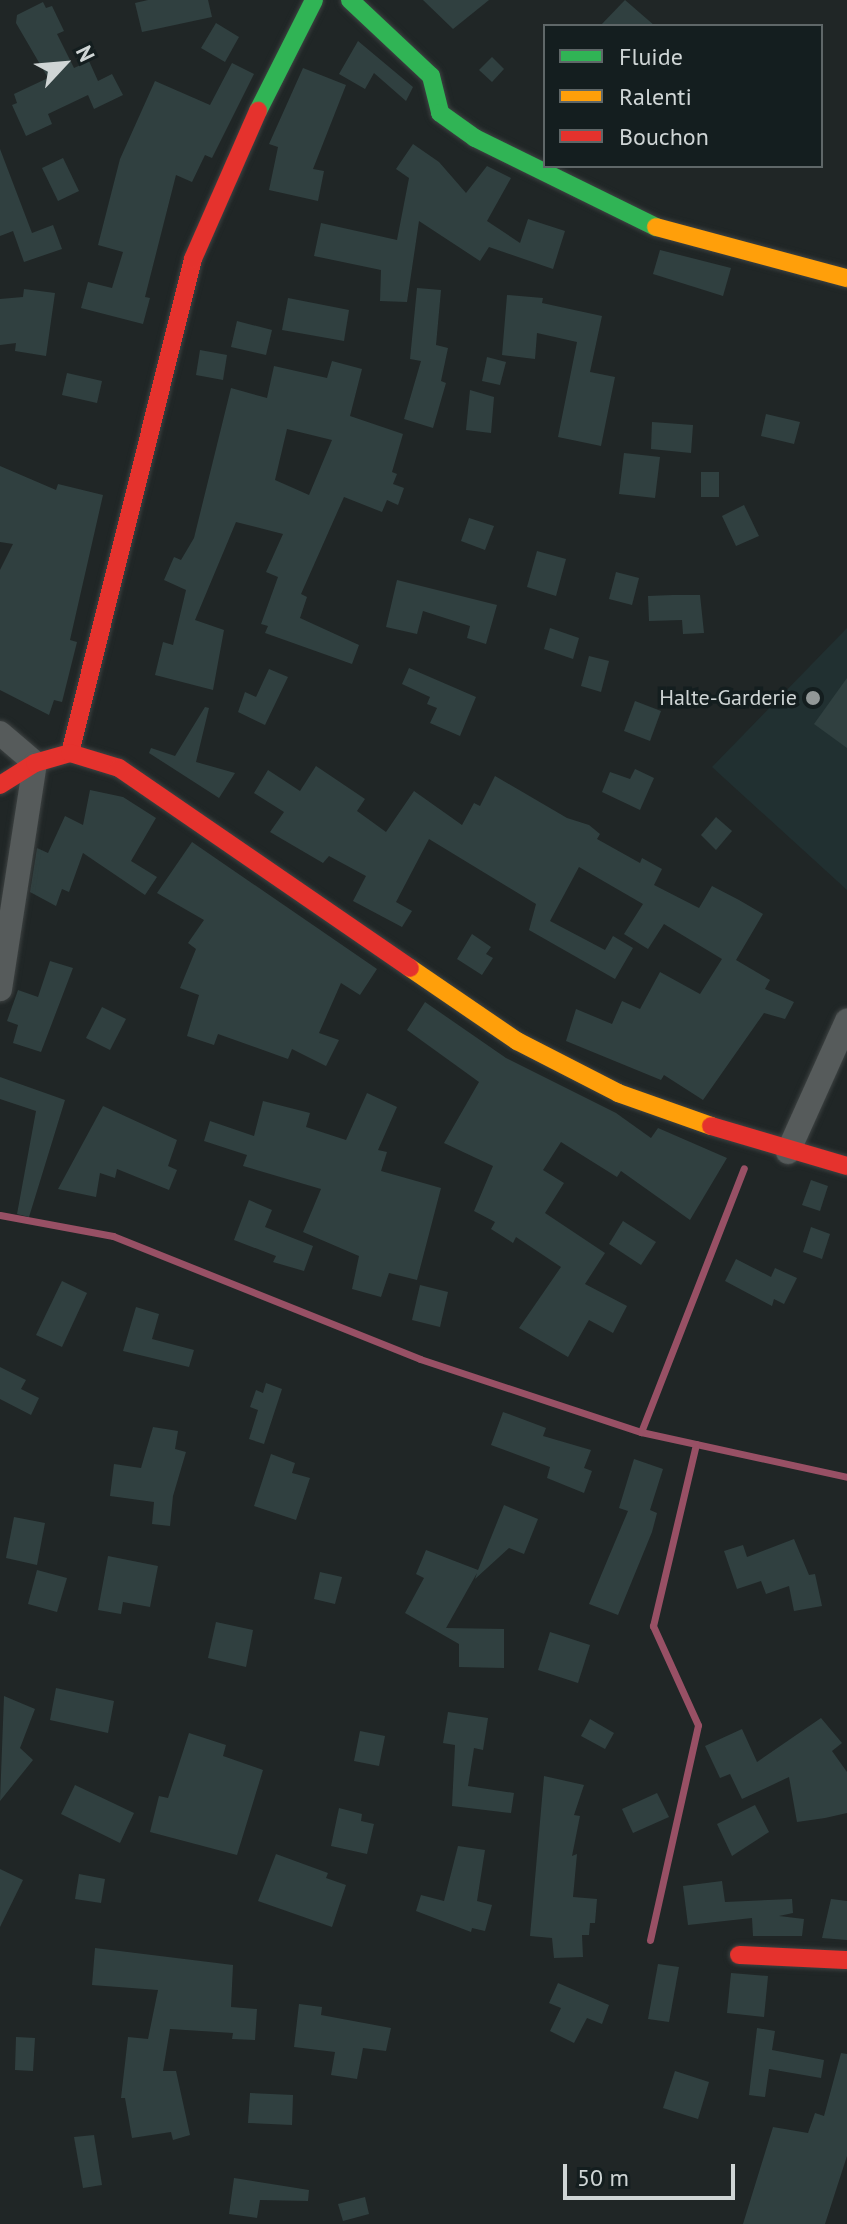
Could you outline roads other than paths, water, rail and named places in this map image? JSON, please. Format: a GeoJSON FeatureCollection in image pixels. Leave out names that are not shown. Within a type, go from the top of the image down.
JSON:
{"type":"FeatureCollection","features":[{"type":"Feature","properties":{"kind":"street"},"geometry":{"type":"LineString","coordinates":[[70,753],[193,259],[249,129],[314,0]]}},
{"type":"Feature","properties":{"kind":"street"},"geometry":{"type":"LineString","coordinates":[[350,0],[431,76],[440,113],[475,138],[660,229],[847,278]]}},
{"type":"Feature","properties":{"kind":"street"},"geometry":{"type":"LineString","coordinates":[[0,733],[35,763]]}},
{"type":"Feature","properties":{"kind":"street"},"geometry":{"type":"LineString","coordinates":[[0,785],[35,763],[70,753],[119,768],[517,1041],[618,1093],[788,1152],[847,1166]]}},
{"type":"Feature","properties":{"kind":"street"},"geometry":{"type":"LineString","coordinates":[[0,989],[35,763]]}},
{"type":"Feature","properties":{"kind":"street"},"geometry":{"type":"LineString","coordinates":[[788,1152],[847,1021]]}},
{"type":"Feature","properties":{"kind":"street"},"geometry":{"type":"LineString","coordinates":[[739,1955],[847,1960]]}},
{"type":"Feature","properties":{"kind":"waterway"},"geometry":{"type":"LineString","coordinates":[[641,1432],[744,1168]]}},
{"type":"Feature","properties":{"kind":"waterway"},"geometry":{"type":"LineString","coordinates":[[0,1215],[113,1236],[420,1359],[641,1432],[847,1477]]}},
{"type":"Feature","properties":{"kind":"waterway"},"geometry":{"type":"LineString","coordinates":[[650,1940],[698,1725],[653,1626],[696,1444]]}},
{"type":"Feature","properties":{"kind":"place","name":"Halte-Garderie"},"geometry":{"type":"Point","coordinates":[813,698]}}]}
